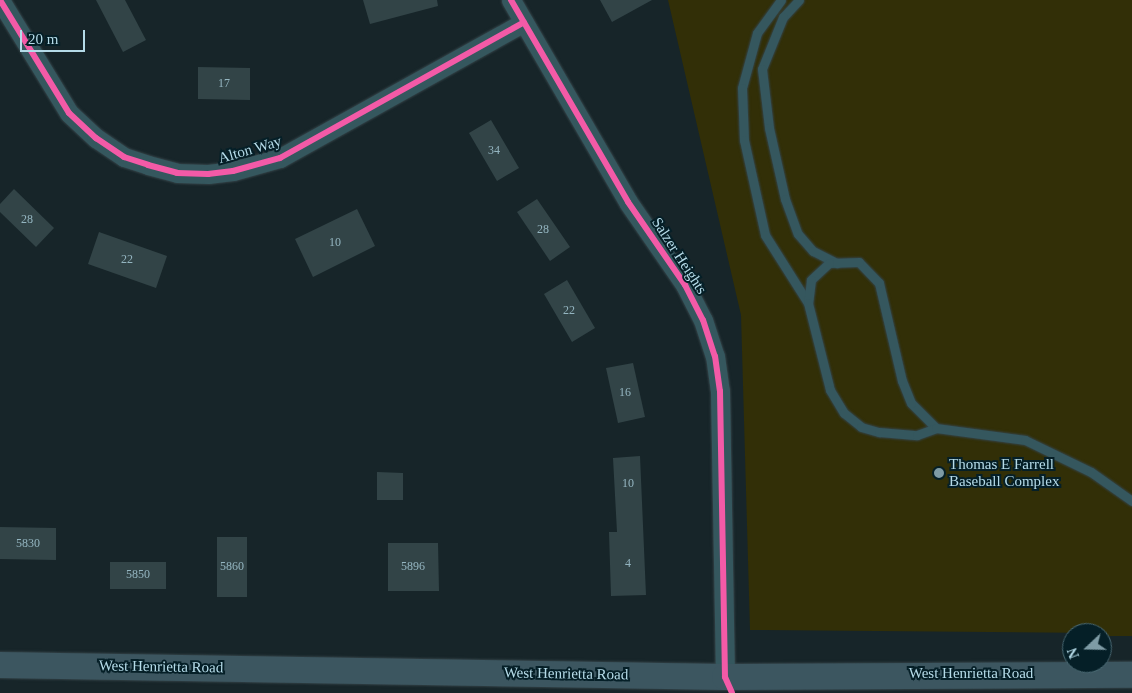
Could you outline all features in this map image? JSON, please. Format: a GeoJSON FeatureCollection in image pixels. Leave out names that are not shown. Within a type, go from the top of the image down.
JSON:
{"type":"FeatureCollection","features":[{"type":"Feature","properties":{"kind":"main road","name":"West Henrietta Road"},"geometry":{"type":"LineString","coordinates":[[0,665],[726,677],[1132,675]]}},
{"type":"Feature","properties":{"kind":"street","name":"Alton Way"},"geometry":{"type":"LineString","coordinates":[[0,0],[70,113],[96,138],[124,157],[177,173],[193,174],[233,171],[280,158],[524,22]]}},
{"type":"Feature","properties":{"kind":"street","name":"Salzer Heights"},"geometry":{"type":"LineString","coordinates":[[511,0],[628,202],[685,285],[704,320],[715,356],[722,444],[726,677]]}},
{"type":"Feature","properties":{"kind":"lane"},"geometry":{"type":"LineString","coordinates":[[781,0],[757,33],[742,88],[744,140],[766,235],[808,303],[830,390],[844,413],[861,427],[879,432],[917,435],[936,428],[1025,440],[1092,472],[1132,501]]}},
{"type":"Feature","properties":{"kind":"lane"},"geometry":{"type":"LineString","coordinates":[[799,0],[783,17],[762,70],[769,128],[785,199],[798,234],[813,251],[837,263]]}},
{"type":"Feature","properties":{"kind":"lane"},"geometry":{"type":"LineString","coordinates":[[808,303],[811,280],[829,263],[858,262],[879,283],[902,380],[911,403],[936,428]]}},
{"type":"Feature","properties":{"kind":"shaded area","name":"Thomas E Farrell Baseball Complex"},"geometry":{"type":"Polygon","coordinates":[[[668,0],[1132,0],[1132,636],[1112,636],[1112,623],[1062,623],[1062,633],[750,630],[741,315],[668,0]]]}},
{"type":"Feature","properties":{"kind":"building"},"geometry":{"type":"Polygon","coordinates":[[[96,0],[125,0],[146,40],[123,52],[96,0]]]}},
{"type":"Feature","properties":{"kind":"building"},"geometry":{"type":"Polygon","coordinates":[[[363,0],[437,0],[438,6],[370,24],[363,0]]]}},
{"type":"Feature","properties":{"kind":"building"},"geometry":{"type":"Polygon","coordinates":[[[600,0],[652,0],[612,22],[600,0]]]}},
{"type":"Feature","properties":{"kind":"building"},"geometry":{"type":"Polygon","coordinates":[[[198,67],[250,68],[250,100],[198,99],[198,67]]]}},
{"type":"Feature","properties":{"kind":"building"},"geometry":{"type":"Polygon","coordinates":[[[491,120],[519,168],[497,181],[469,133],[491,120]]]}},
{"type":"Feature","properties":{"kind":"building"},"geometry":{"type":"Polygon","coordinates":[[[14,189],[54,228],[36,247],[0,212],[0,204],[14,189]]]}},
{"type":"Feature","properties":{"kind":"building"},"geometry":{"type":"Polygon","coordinates":[[[537,199],[570,247],[550,261],[517,212],[537,199]]]}},
{"type":"Feature","properties":{"kind":"building"},"geometry":{"type":"Polygon","coordinates":[[[357,209],[375,246],[313,277],[295,239],[357,209]]]}},
{"type":"Feature","properties":{"kind":"building"},"geometry":{"type":"Polygon","coordinates":[[[99,232],[167,256],[156,288],[88,264],[99,232]]]}},
{"type":"Feature","properties":{"kind":"building"},"geometry":{"type":"Polygon","coordinates":[[[567,280],[595,328],[572,342],[544,294],[567,280]]]}},
{"type":"Feature","properties":{"kind":"building"},"geometry":{"type":"Polygon","coordinates":[[[633,363],[645,417],[618,423],[606,368],[633,363]]]}},
{"type":"Feature","properties":{"kind":"building"},"geometry":{"type":"Polygon","coordinates":[[[640,456],[646,595],[611,596],[609,532],[617,532],[613,458],[640,456]]]}},
{"type":"Feature","properties":{"kind":"building"},"geometry":{"type":"Polygon","coordinates":[[[377,472],[403,473],[403,500],[377,500],[377,472]]]}},
{"type":"Feature","properties":{"kind":"building"},"geometry":{"type":"Polygon","coordinates":[[[0,527],[56,528],[56,560],[0,559],[0,527]]]}},
{"type":"Feature","properties":{"kind":"building"},"geometry":{"type":"Polygon","coordinates":[[[217,537],[247,537],[247,597],[217,597],[217,537]]]}},
{"type":"Feature","properties":{"kind":"building"},"geometry":{"type":"Polygon","coordinates":[[[388,543],[438,543],[439,591],[388,591],[388,543]]]}},
{"type":"Feature","properties":{"kind":"building"},"geometry":{"type":"Polygon","coordinates":[[[110,562],[166,562],[166,589],[110,589],[110,562]]]}},
{"type":"Feature","properties":{"kind":"cycle path"},"geometry":{"type":"LineString","coordinates":[[0,0],[69,113],[96,138],[124,157],[177,173],[208,174],[233,171],[280,158],[524,22]]}},
{"type":"Feature","properties":{"kind":"cycle path"},"geometry":{"type":"LineString","coordinates":[[511,0],[628,202],[685,285],[703,320],[715,356],[720,391],[725,677],[732,693]]}},
{"type":"Feature","properties":{"kind":"place","name":"Thomas E Farrell Baseball Complex"},"geometry":{"type":"Point","coordinates":[939,473]}}]}
